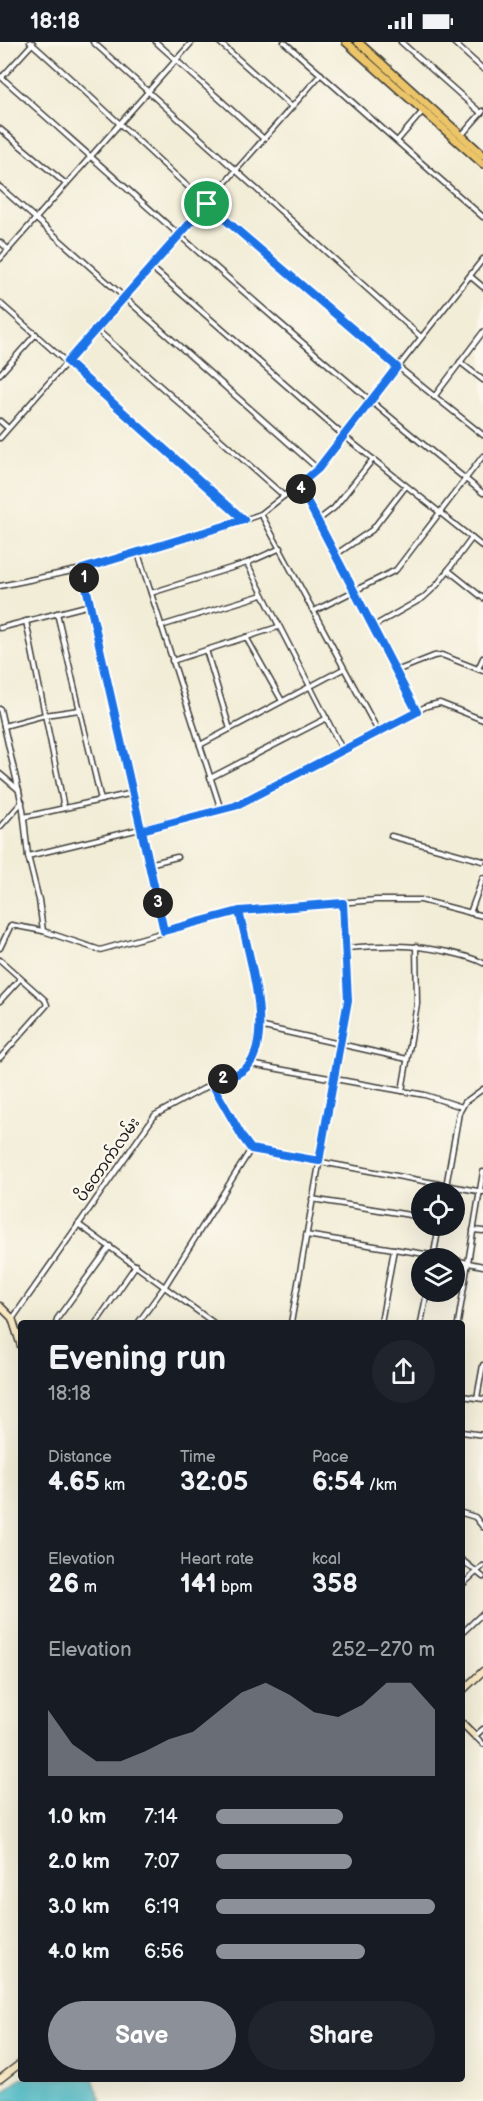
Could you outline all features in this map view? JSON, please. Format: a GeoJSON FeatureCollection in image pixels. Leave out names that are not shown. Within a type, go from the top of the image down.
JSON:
{"type":"FeatureCollection","features":[{"type":"Feature","properties":{"kind":"main road"},"geometry":{"type":"LineString","coordinates":[[346,42],[424,111],[483,155]]}},
{"type":"Feature","properties":{"kind":"main road"},"geometry":{"type":"LineString","coordinates":[[358,42],[459,138],[483,164]]}},
{"type":"Feature","properties":{"kind":"street"},"geometry":{"type":"LineString","coordinates":[[93,42],[421,337]]}},
{"type":"Feature","properties":{"kind":"street"},"geometry":{"type":"LineString","coordinates":[[156,42],[264,139]]}},
{"type":"Feature","properties":{"kind":"street"},"geometry":{"type":"LineString","coordinates":[[0,259],[192,42]]}},
{"type":"Feature","properties":{"kind":"street"},"geometry":{"type":"LineString","coordinates":[[219,42],[292,107]]}},
{"type":"Feature","properties":{"kind":"street"},"geometry":{"type":"LineString","coordinates":[[284,42],[483,217]]}},
{"type":"Feature","properties":{"kind":"street"},"geometry":{"type":"LineString","coordinates":[[401,42],[482,112],[459,138]]}},
{"type":"Feature","properties":{"kind":"street"},"geometry":{"type":"LineString","coordinates":[[453,42],[483,69]]}},
{"type":"Feature","properties":{"kind":"street"},"geometry":{"type":"LineString","coordinates":[[483,435],[397,367],[207,204],[32,43],[1,77],[179,235],[483,493]]}},
{"type":"Feature","properties":{"kind":"street"},"geometry":{"type":"LineString","coordinates":[[0,438],[321,74]]}},
{"type":"Feature","properties":{"kind":"street"},"geometry":{"type":"LineString","coordinates":[[397,141],[424,111]]}},
{"type":"Feature","properties":{"kind":"street"},"geometry":{"type":"LineString","coordinates":[[0,129],[66,184]]}},
{"type":"Feature","properties":{"kind":"street"},"geometry":{"type":"LineString","coordinates":[[0,187],[318,469]]}},
{"type":"Feature","properties":{"kind":"street"},"geometry":{"type":"LineString","coordinates":[[0,242],[9,250]]}},
{"type":"Feature","properties":{"kind":"street"},"geometry":{"type":"LineString","coordinates":[[0,586],[82,569],[261,514],[318,469],[483,259]]}},
{"type":"Feature","properties":{"kind":"street"},"geometry":{"type":"LineString","coordinates":[[151,267],[344,436],[483,547]]}},
{"type":"Feature","properties":{"kind":"street"},"geometry":{"type":"LineString","coordinates":[[470,276],[483,286]]}},
{"type":"Feature","properties":{"kind":"street"},"geometry":{"type":"LineString","coordinates":[[1,306],[36,334],[244,520]]}},
{"type":"Feature","properties":{"kind":"street"},"geometry":{"type":"LineString","coordinates":[[96,329],[284,496]]}},
{"type":"Feature","properties":{"kind":"street"},"geometry":{"type":"LineString","coordinates":[[434,397],[483,332]]}},
{"type":"Feature","properties":{"kind":"street"},"geometry":{"type":"LineString","coordinates":[[0,374],[36,334]]}},
{"type":"Feature","properties":{"kind":"street"},"geometry":{"type":"LineString","coordinates":[[460,362],[483,380]]}},
{"type":"Feature","properties":{"kind":"street"},"geometry":{"type":"LineString","coordinates":[[0,421],[8,428]]}},
{"type":"Feature","properties":{"kind":"street"},"geometry":{"type":"LineString","coordinates":[[314,611],[396,570],[483,456]]}},
{"type":"Feature","properties":{"kind":"street"},"geometry":{"type":"LineString","coordinates":[[317,521],[334,508],[373,459]]}},
{"type":"Feature","properties":{"kind":"street"},"geometry":{"type":"LineString","coordinates":[[299,485],[417,712]]}},
{"type":"Feature","properties":{"kind":"street"},"geometry":{"type":"LineString","coordinates":[[335,555],[372,530],[406,486]]}},
{"type":"Feature","properties":{"kind":"street"},"geometry":{"type":"LineString","coordinates":[[261,514],[378,731]]}},
{"type":"Feature","properties":{"kind":"street"},"geometry":{"type":"LineString","coordinates":[[372,627],[423,598],[472,538]]}},
{"type":"Feature","properties":{"kind":"street"},"geometry":{"type":"LineString","coordinates":[[151,593],[247,563],[281,549]]}},
{"type":"Feature","properties":{"kind":"street"},"geometry":{"type":"LineString","coordinates":[[138,553],[220,810]]}},
{"type":"Feature","properties":{"kind":"street"},"geometry":{"type":"LineString","coordinates":[[247,563],[342,749]]}},
{"type":"Feature","properties":{"kind":"street"},"geometry":{"type":"LineString","coordinates":[[82,569],[164,931]]}},
{"type":"Feature","properties":{"kind":"street"},"geometry":{"type":"LineString","coordinates":[[448,570],[483,598]]}},
{"type":"Feature","properties":{"kind":"street"},"geometry":{"type":"LineString","coordinates":[[161,626],[262,595]]}},
{"type":"Feature","properties":{"kind":"street"},"geometry":{"type":"LineString","coordinates":[[0,628],[90,605]]}},
{"type":"Feature","properties":{"kind":"street"},"geometry":{"type":"LineString","coordinates":[[57,613],[100,800]]}},
{"type":"Feature","properties":{"kind":"street"},"geometry":{"type":"LineString","coordinates":[[26,621],[64,808]]}},
{"type":"Feature","properties":{"kind":"street"},"geometry":{"type":"LineString","coordinates":[[172,661],[278,627]]}},
{"type":"Feature","properties":{"kind":"street"},"geometry":{"type":"LineString","coordinates":[[246,637],[282,701]]}},
{"type":"Feature","properties":{"kind":"street"},"geometry":{"type":"LineString","coordinates":[[206,650],[230,729]]}},
{"type":"Feature","properties":{"kind":"street"},"geometry":{"type":"LineString","coordinates":[[396,671],[442,655],[483,671]]}},
{"type":"Feature","properties":{"kind":"street"},"geometry":{"type":"LineString","coordinates":[[478,669],[483,658]]}},
{"type":"Feature","properties":{"kind":"street"},"geometry":{"type":"LineString","coordinates":[[200,745],[343,669]]}},
{"type":"Feature","properties":{"kind":"street"},"geometry":{"type":"LineString","coordinates":[[28,856],[235,806],[427,706],[440,704],[483,720]]}},
{"type":"Feature","properties":{"kind":"street"},"geometry":{"type":"LineString","coordinates":[[0,709],[22,802],[28,856],[39,900],[43,931]]}},
{"type":"Feature","properties":{"kind":"street"},"geometry":{"type":"LineString","coordinates":[[4,726],[45,715],[80,710]]}},
{"type":"Feature","properties":{"kind":"street"},"geometry":{"type":"LineString","coordinates":[[210,778],[327,718]]}},
{"type":"Feature","properties":{"kind":"street"},"geometry":{"type":"LineString","coordinates":[[0,774],[19,790]]}},
{"type":"Feature","properties":{"kind":"street"},"geometry":{"type":"LineString","coordinates":[[24,817],[133,793]]}},
{"type":"Feature","properties":{"kind":"street"},"geometry":{"type":"LineString","coordinates":[[0,827],[22,802]]}},
{"type":"Feature","properties":{"kind":"street"},"geometry":{"type":"LineString","coordinates":[[391,836],[483,861]]}},
{"type":"Feature","properties":{"kind":"street"},"geometry":{"type":"LineString","coordinates":[[149,864],[177,857]]}},
{"type":"Feature","properties":{"kind":"street"},"geometry":{"type":"LineString","coordinates":[[470,913],[483,878]]}},
{"type":"Feature","properties":{"kind":"street"},"geometry":{"type":"LineString","coordinates":[[0,948],[11,925],[43,931],[100,950],[239,911],[376,900],[421,900],[483,916]]}},
{"type":"Feature","properties":{"kind":"street"},"geometry":{"type":"LineString","coordinates":[[292,1320],[348,1000],[343,903]]}},
{"type":"Feature","properties":{"kind":"street"},"geometry":{"type":"LineString","coordinates":[[239,911],[257,991],[259,1026],[255,1052],[250,1064],[425,1095],[462,1107]]}},
{"type":"Feature","properties":{"kind":"street"},"geometry":{"type":"LineString","coordinates":[[345,948],[387,945],[416,946],[474,958],[483,963]]}},
{"type":"Feature","properties":{"kind":"street"},"geometry":{"type":"LineString","coordinates":[[402,1091],[417,1004],[416,946]]}},
{"type":"Feature","properties":{"kind":"street"},"geometry":{"type":"LineString","coordinates":[[0,960],[45,1000],[47,1005],[0,1058]]}},
{"type":"Feature","properties":{"kind":"street"},"geometry":{"type":"LineString","coordinates":[[0,1001],[20,979]]}},
{"type":"Feature","properties":{"kind":"street"},"geometry":{"type":"LineString","coordinates":[[259,1026],[407,1059]]}},
{"type":"Feature","properties":{"kind":"street","name":"ပိတောက်လမ်း"},"geometry":{"type":"LineString","coordinates":[[12,1318],[155,1115],[212,1084],[244,1070],[250,1064]]}},
{"type":"Feature","properties":{"kind":"street"},"geometry":{"type":"LineString","coordinates":[[212,1084],[251,1149],[426,1182]]}},
{"type":"Feature","properties":{"kind":"street"},"geometry":{"type":"LineString","coordinates":[[447,1182],[459,1113],[465,1102],[483,1089]]}},
{"type":"Feature","properties":{"kind":"street"},"geometry":{"type":"LineString","coordinates":[[140,1320],[165,1286],[251,1149]]}},
{"type":"Feature","properties":{"kind":"street"},"geometry":{"type":"LineString","coordinates":[[458,1320],[483,1172]]}},
{"type":"Feature","properties":{"kind":"street"},"geometry":{"type":"LineString","coordinates":[[465,1189],[481,1192]]}},
{"type":"Feature","properties":{"kind":"street"},"geometry":{"type":"LineString","coordinates":[[312,1199],[411,1215]]}},
{"type":"Feature","properties":{"kind":"street"},"geometry":{"type":"LineString","coordinates":[[78,1224],[210,1320]]}},
{"type":"Feature","properties":{"kind":"street"},"geometry":{"type":"LineString","coordinates":[[473,1230],[483,1231]]}},
{"type":"Feature","properties":{"kind":"street"},"geometry":{"type":"LineString","coordinates":[[306,1235],[411,1252]]}},
{"type":"Feature","properties":{"kind":"street"},"geometry":{"type":"LineString","coordinates":[[57,1320],[110,1246]]}},
{"type":"Feature","properties":{"kind":"street"},"geometry":{"type":"LineString","coordinates":[[382,1320],[394,1249]]}},
{"type":"Feature","properties":{"kind":"street"},"geometry":{"type":"LineString","coordinates":[[465,1262],[483,1266]]}},
{"type":"Feature","properties":{"kind":"street"},"geometry":{"type":"LineString","coordinates":[[98,1320],[136,1266]]}},
{"type":"Feature","properties":{"kind":"street"},"geometry":{"type":"LineString","coordinates":[[422,1320],[425,1302]]}},
{"type":"Feature","properties":{"kind":"street"},"geometry":{"type":"LineString","coordinates":[[0,1306],[12,1318],[18,1337]]}},
{"type":"Feature","properties":{"kind":"street"},"geometry":{"type":"LineString","coordinates":[[477,1398],[483,1365]]}},
{"type":"Feature","properties":{"kind":"street"},"geometry":{"type":"LineString","coordinates":[[465,1396],[483,1399]]}},
{"type":"Feature","properties":{"kind":"street"},"geometry":{"type":"LineString","coordinates":[[465,1432],[483,1435]]}},
{"type":"Feature","properties":{"kind":"street"},"geometry":{"type":"LineString","coordinates":[[465,1514],[475,1517],[483,1527]]}},
{"type":"Feature","properties":{"kind":"street"},"geometry":{"type":"LineString","coordinates":[[479,1522],[483,1518]]}},
{"type":"Feature","properties":{"kind":"street"},"geometry":{"type":"LineString","coordinates":[[465,1563],[483,1577]]}},
{"type":"Feature","properties":{"kind":"street"},"geometry":{"type":"LineString","coordinates":[[465,1582],[483,1566]]}},
{"type":"Feature","properties":{"kind":"street"},"geometry":{"type":"LineString","coordinates":[[465,1630],[483,1613]]}},
{"type":"Feature","properties":{"kind":"street"},"geometry":{"type":"LineString","coordinates":[[465,1687],[483,1671]]}},
{"type":"Feature","properties":{"kind":"street"},"geometry":{"type":"LineString","coordinates":[[465,1726],[483,1744]]}},
{"type":"Feature","properties":{"kind":"street"},"geometry":{"type":"LineString","coordinates":[[475,1736],[483,1729]]}},
{"type":"Feature","properties":{"kind":"street"},"geometry":{"type":"LineString","coordinates":[[0,2079],[18,2065]]}},
{"type":"Feature","properties":{"kind":"water"},"geometry":{"type":"Polygon","coordinates":[[[18,2081],[94,2082],[101,2101],[0,2101],[0,2096],[18,2081]]]}},
{"type":"Feature","properties":{"kind":"route"},"geometry":{"type":"LineString","coordinates":[[207,204],[67,362],[244,520],[82,569],[164,931],[239,911],[257,991],[259,1026],[255,1052],[250,1064],[244,1070],[212,1084],[251,1149],[319,1161],[348,1000],[343,903],[239,911],[164,931],[142,830],[235,806],[417,712],[299,485],[318,469],[397,367],[207,204]]}}]}
